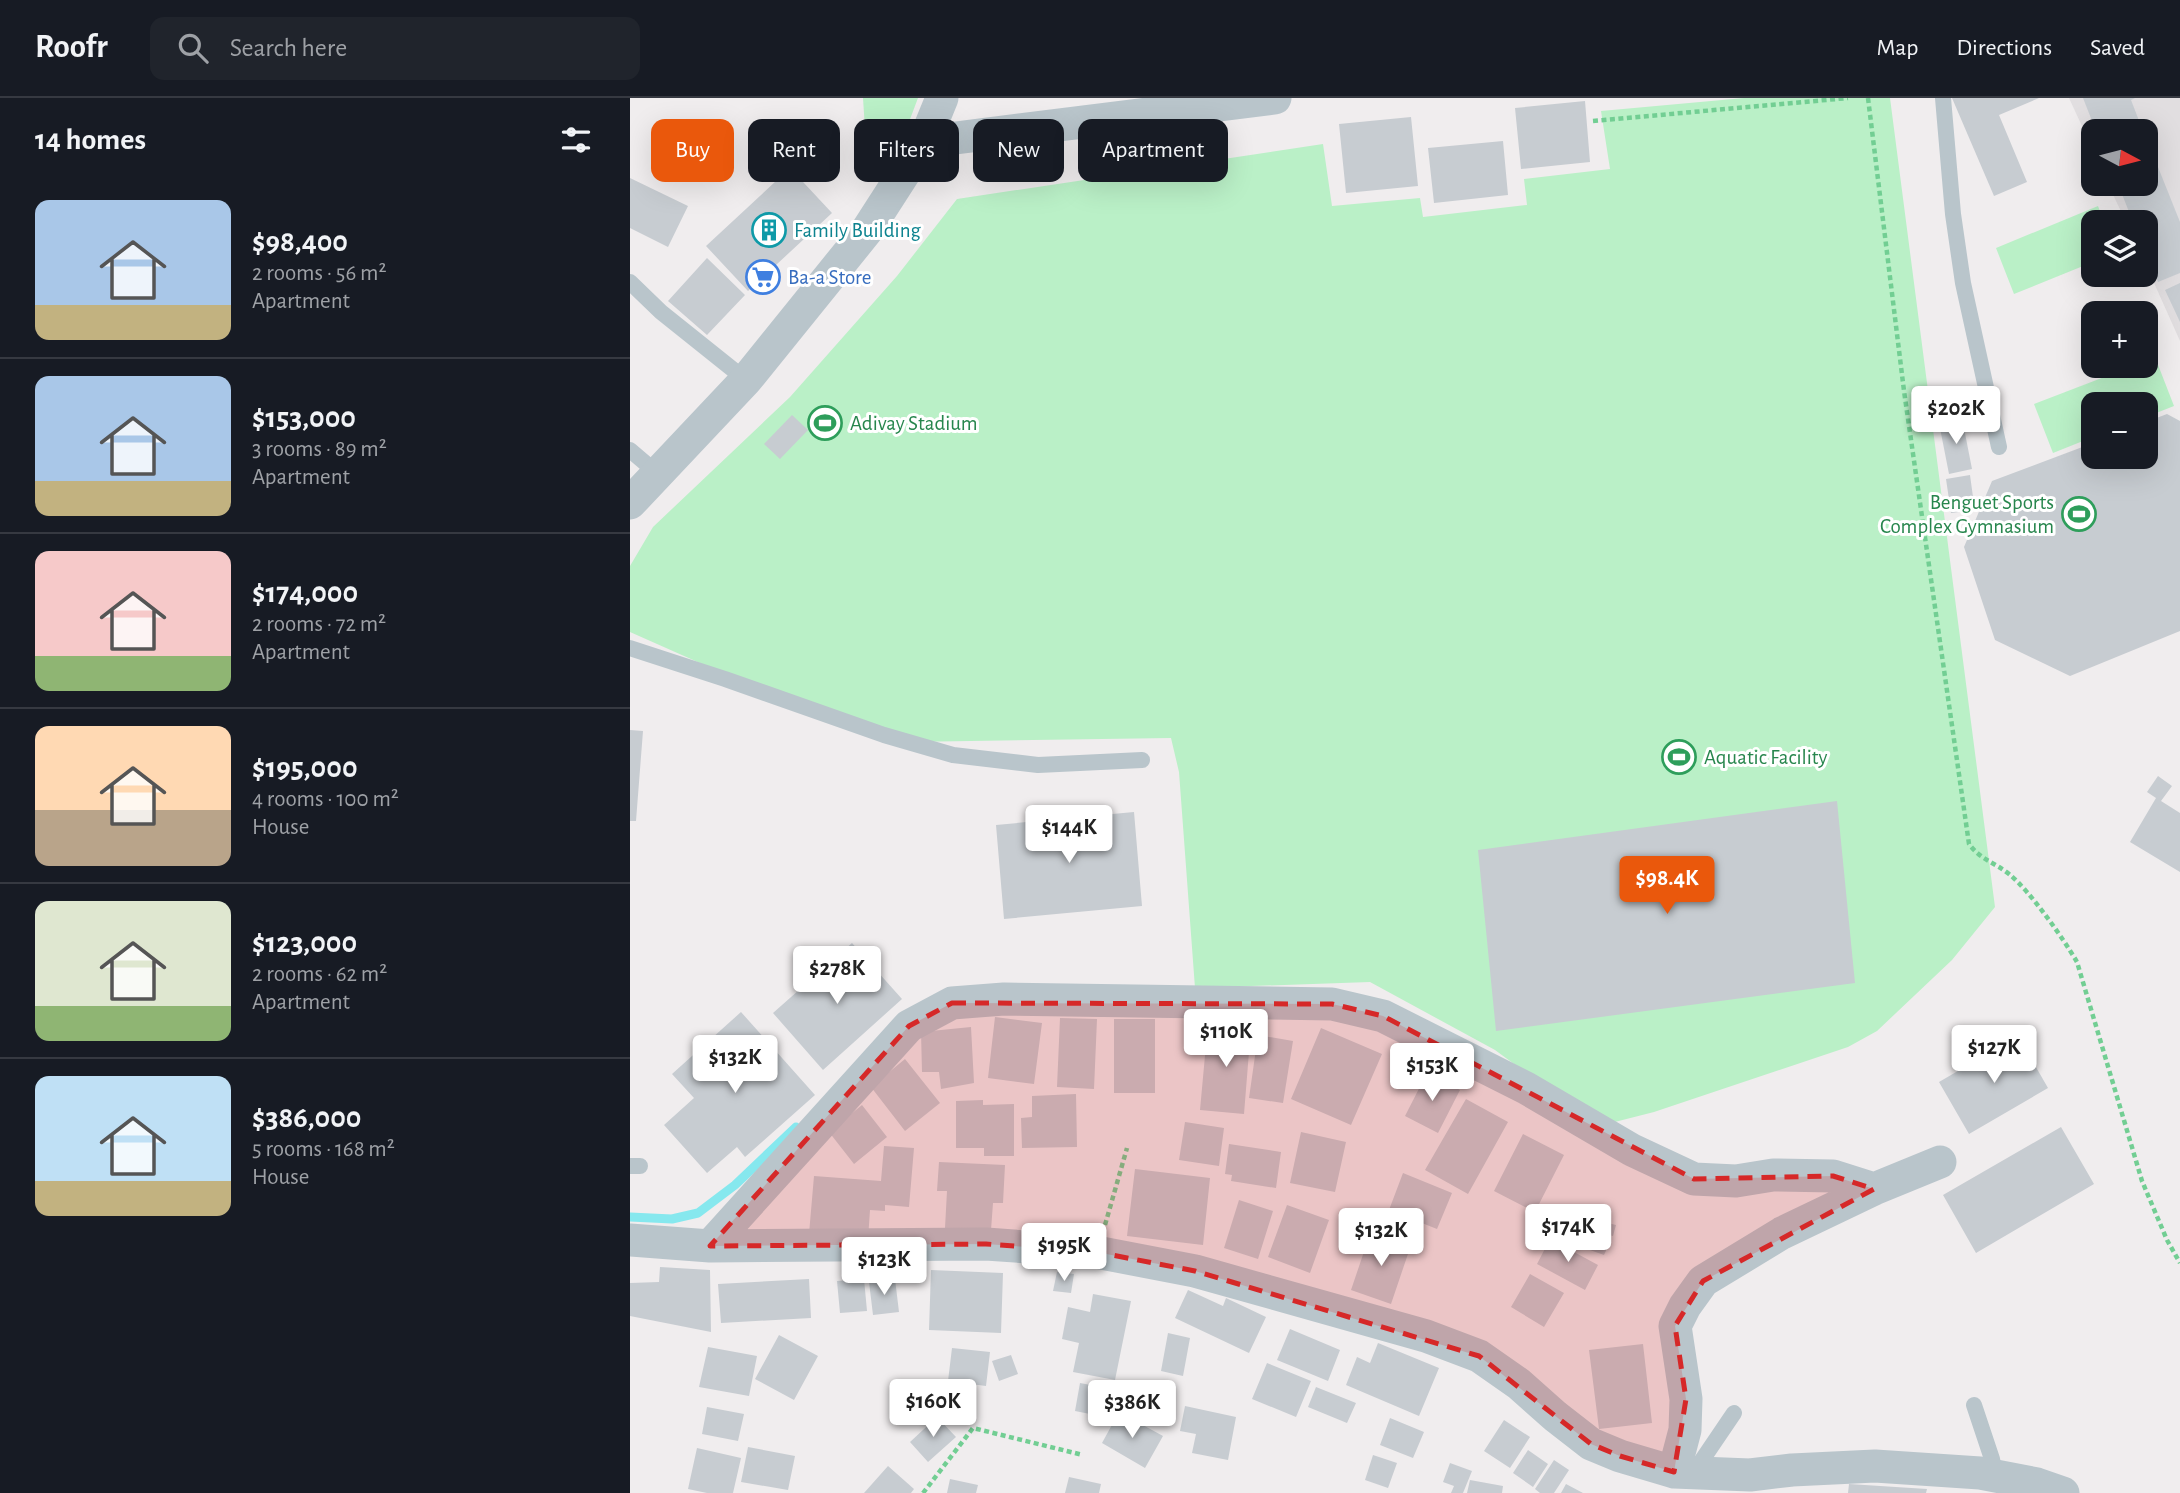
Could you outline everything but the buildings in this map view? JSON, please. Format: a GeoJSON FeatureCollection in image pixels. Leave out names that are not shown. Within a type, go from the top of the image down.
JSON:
{"type":"FeatureCollection","features":[{"type":"Feature","properties":{"kind":"street"},"geometry":{"type":"LineString","coordinates":[[933,119],[942,98]]}},
{"type":"Feature","properties":{"kind":"street"},"geometry":{"type":"LineString","coordinates":[[959,138],[1275,98]]}},
{"type":"Feature","properties":{"kind":"street"},"geometry":{"type":"LineString","coordinates":[[639,490],[746,380],[868,229],[898,182]]}},
{"type":"Feature","properties":{"kind":"street"},"geometry":{"type":"LineString","coordinates":[[710,1246],[909,1026],[952,1003],[1004,999],[1332,1004],[1383,1017],[1526,1088],[1632,1150],[1694,1179],[1736,1181],[1773,1175],[1833,1176],[1874,1189]]}},
{"type":"Feature","properties":{"kind":"street"},"geometry":{"type":"LineString","coordinates":[[1684,1472],[1686,1399],[1675,1326],[1703,1280],[1782,1233],[1874,1189],[1940,1162]]}},
{"type":"Feature","properties":{"kind":"street"},"geometry":{"type":"LineString","coordinates":[[630,1240],[710,1246],[986,1244],[1097,1252],[1195,1271],[1437,1340],[1479,1356],[1519,1384],[1591,1444],[1620,1456],[1684,1472],[1750,1475],[1875,1466],[1995,1475],[2063,1493]]}},
{"type":"Feature","properties":{"kind":"lane"},"geometry":{"type":"LineString","coordinates":[[1943,98],[1953,214],[1963,283],[1999,447]]}},
{"type":"Feature","properties":{"kind":"lane"},"geometry":{"type":"LineString","coordinates":[[630,282],[661,312],[746,380]]}},
{"type":"Feature","properties":{"kind":"lane"},"geometry":{"type":"LineString","coordinates":[[630,450],[639,490]]}},
{"type":"Feature","properties":{"kind":"lane"},"geometry":{"type":"LineString","coordinates":[[630,648],[884,736],[953,755],[1038,765],[1142,760]]}},
{"type":"Feature","properties":{"kind":"lane"},"geometry":{"type":"LineString","coordinates":[[1974,1405],[1995,1475]]}},
{"type":"Feature","properties":{"kind":"lane"},"geometry":{"type":"LineString","coordinates":[[1684,1472],[1734,1413]]}},
{"type":"Feature","properties":{"kind":"path"},"geometry":{"type":"LineString","coordinates":[[1593,121],[1848,98]]}},
{"type":"Feature","properties":{"kind":"path"},"geometry":{"type":"LineString","coordinates":[[1868,98],[1904,391],[1969,844],[1978,856],[2008,873],[2020,885],[2067,944],[2077,962],[2142,1181],[2167,1240],[2180,1263]]}},
{"type":"Feature","properties":{"kind":"path"},"geometry":{"type":"LineString","coordinates":[[1097,1252],[1127,1149]]}},
{"type":"Feature","properties":{"kind":"path"},"geometry":{"type":"LineString","coordinates":[[923,1493],[973,1428],[1083,1455]]}},
{"type":"Feature","properties":{"kind":"highlighted area"},"geometry":{"type":"Polygon","coordinates":[[[952,1003],[1332,1004],[1383,1016],[1694,1179],[1833,1176],[1874,1189],[1703,1281],[1675,1326],[1686,1399],[1674,1472],[1620,1456],[1591,1444],[1479,1356],[1195,1271],[1096,1252],[986,1244],[710,1246],[909,1026],[952,1003]]]}},
{"type":"Feature","properties":{"kind":"shaded area"},"geometry":{"type":"Polygon","coordinates":[[[2069,98],[2180,98],[2180,341],[2156,287],[2158,287],[2158,210],[2120,210],[2114,196],[2158,196],[2158,119],[2081,119],[2081,124],[2069,98]]]}},
{"type":"Feature","properties":{"kind":"green space"},"geometry":{"type":"Polygon","coordinates":[[[863,98],[918,98],[910,119],[864,119],[863,98]]]}},
{"type":"Feature","properties":{"kind":"green space"},"geometry":{"type":"Polygon","coordinates":[[[1744,98],[1890,98],[1995,907],[1952,960],[1877,1031],[1848,1047],[1654,1112],[1599,1126],[1495,1050],[1370,982],[1195,988],[1179,772],[1171,738],[907,742],[763,691],[630,632],[630,566],[653,527],[790,397],[897,276],[957,199],[1078,181],[1228,182],[1228,158],[1323,144],[1332,206],[1420,198],[1423,217],[1527,205],[1524,179],[1610,169],[1601,111],[1744,98]]]}},
{"type":"Feature","properties":{"kind":"green space"},"geometry":{"type":"Polygon","coordinates":[[[2081,213],[2081,267],[2014,294],[1996,248],[2081,213]]]}},
{"type":"Feature","properties":{"kind":"green space"},"geometry":{"type":"Polygon","coordinates":[[[2158,365],[2174,406],[2158,412],[2158,392],[2081,392],[2081,442],[2053,453],[2034,404],[2102,378],[2158,378],[2158,365]]]}},
{"type":"Feature","properties":{"kind":"waterway"},"geometry":{"type":"LineString","coordinates":[[630,1217],[672,1219],[698,1213],[735,1185],[796,1127]]}},
{"type":"Feature","properties":{"kind":"place","name":"Family Building"},"geometry":{"type":"Point","coordinates":[769,230]}},
{"type":"Feature","properties":{"kind":"place","name":"Ba-a Store"},"geometry":{"type":"Point","coordinates":[763,277]}},
{"type":"Feature","properties":{"kind":"place","name":"Adivay Stadium"},"geometry":{"type":"Point","coordinates":[825,423]}},
{"type":"Feature","properties":{"kind":"place","name":"Benguet Sports Complex Gymnasium"},"geometry":{"type":"Point","coordinates":[2079,514]}},
{"type":"Feature","properties":{"kind":"place","name":"Aquatic Facility"},"geometry":{"type":"Point","coordinates":[1679,757]}}]}
